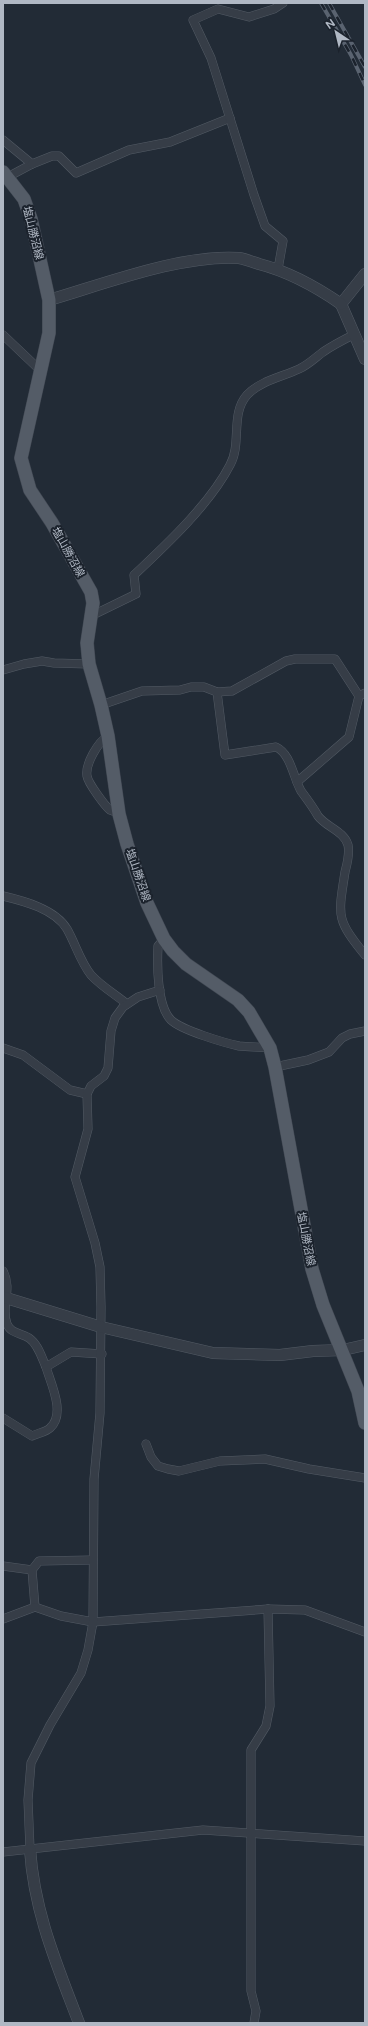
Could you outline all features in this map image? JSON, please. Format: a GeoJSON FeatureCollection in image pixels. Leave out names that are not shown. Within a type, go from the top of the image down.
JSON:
{"type":"FeatureCollection","features":[{"type":"Feature","properties":{"kind":"main road","name":"塩山勝沼線"},"geometry":{"type":"LineString","coordinates":[[5,176],[24,199],[31,219],[48,300],[49,333],[21,458],[30,490],[52,523],[91,592],[93,616],[88,643],[89,664],[108,736],[119,814],[127,844],[147,903],[164,939],[186,964],[238,1000],[257,1024],[270,1048],[275,1067],[312,1269],[323,1305],[343,1350],[358,1391],[365,1423]]}},
{"type":"Feature","properties":{"kind":"street"},"geometry":{"type":"LineString","coordinates":[[278,269],[283,241],[265,226],[211,58],[193,20],[218,9],[249,17],[274,9],[284,3]]}},
{"type":"Feature","properties":{"kind":"street"},"geometry":{"type":"LineString","coordinates":[[5,176],[52,156],[59,156],[76,173],[129,150],[170,142],[230,118]]}},
{"type":"Feature","properties":{"kind":"street"},"geometry":{"type":"LineString","coordinates":[[3,140],[32,164]]}},
{"type":"Feature","properties":{"kind":"street"},"geometry":{"type":"LineString","coordinates":[[48,300],[160,268],[202,259],[240,258],[278,269],[315,285],[341,304],[365,359]]}},
{"type":"Feature","properties":{"kind":"street"},"geometry":{"type":"LineString","coordinates":[[341,304],[365,274]]}},
{"type":"Feature","properties":{"kind":"street"},"geometry":{"type":"LineString","coordinates":[[93,616],[136,594],[134,575],[162,548],[215,488],[233,458],[237,418],[246,396],[262,385],[303,367],[334,345],[355,334]]}},
{"type":"Feature","properties":{"kind":"street"},"geometry":{"type":"LineString","coordinates":[[3,335],[41,371]]}},
{"type":"Feature","properties":{"kind":"street"},"geometry":{"type":"LineString","coordinates":[[101,705],[142,692],[180,690],[191,687],[204,687],[218,692],[232,691],[286,661],[295,659],[335,659],[362,694],[349,737],[297,782]]}},
{"type":"Feature","properties":{"kind":"street"},"geometry":{"type":"LineString","coordinates":[[3,670],[42,661],[54,663],[89,664]]}},
{"type":"Feature","properties":{"kind":"street"},"geometry":{"type":"LineString","coordinates":[[218,692],[225,755],[276,747],[281,749],[287,757],[297,782],[323,823],[342,834],[348,844],[348,857],[339,906],[340,917],[345,929],[365,955]]}},
{"type":"Feature","properties":{"kind":"street"},"geometry":{"type":"LineString","coordinates":[[108,736],[99,742],[88,767],[86,776],[89,783],[110,809],[119,814]]}},
{"type":"Feature","properties":{"kind":"street"},"geometry":{"type":"LineString","coordinates":[[3,896],[35,905],[60,921],[67,929],[80,959],[92,977],[127,1004]]}},
{"type":"Feature","properties":{"kind":"street"},"geometry":{"type":"LineString","coordinates":[[164,939],[158,946],[160,990],[170,1020],[181,1028],[238,1046],[270,1048]]}},
{"type":"Feature","properties":{"kind":"street"},"geometry":{"type":"LineString","coordinates":[[79,2023],[47,1940],[38,1909],[32,1876],[28,1807],[31,1762],[50,1725],[82,1673],[93,1622],[94,1479],[100,1413],[102,1354],[99,1261],[75,1177],[88,1129],[87,1094],[91,1086],[104,1076],[108,1068],[111,1031],[115,1018],[127,1004],[138,997],[160,990]]}},
{"type":"Feature","properties":{"kind":"street"},"geometry":{"type":"LineString","coordinates":[[275,1067],[308,1060],[329,1052],[342,1038],[350,1034],[365,1031]]}},
{"type":"Feature","properties":{"kind":"street"},"geometry":{"type":"LineString","coordinates":[[3,1048],[23,1056],[70,1090],[87,1094]]}},
{"type":"Feature","properties":{"kind":"street"},"geometry":{"type":"LineString","coordinates":[[3,1271],[8,1280],[4,1297],[3,1314],[7,1326],[17,1334],[29,1338],[35,1344],[46,1367],[56,1399],[56,1420],[50,1428],[32,1436],[3,1418]]}},
{"type":"Feature","properties":{"kind":"street"},"geometry":{"type":"LineString","coordinates":[[4,1297],[101,1327],[213,1353],[280,1355],[313,1351],[343,1350],[365,1345]]}},
{"type":"Feature","properties":{"kind":"street"},"geometry":{"type":"LineString","coordinates":[[46,1367],[71,1352],[102,1354]]}},
{"type":"Feature","properties":{"kind":"street"},"geometry":{"type":"LineString","coordinates":[[146,1444],[151,1457],[158,1466],[168,1470],[179,1471],[220,1461],[265,1459],[315,1470],[365,1478]]}},
{"type":"Feature","properties":{"kind":"street"},"geometry":{"type":"LineString","coordinates":[[35,1607],[32,1570],[39,1561],[93,1560]]}},
{"type":"Feature","properties":{"kind":"street"},"geometry":{"type":"LineString","coordinates":[[3,1566],[32,1570]]}},
{"type":"Feature","properties":{"kind":"street"},"geometry":{"type":"LineString","coordinates":[[3,1619],[35,1607],[61,1616],[93,1622],[268,1609],[305,1610],[365,1632]]}},
{"type":"Feature","properties":{"kind":"street"},"geometry":{"type":"LineString","coordinates":[[254,2023],[256,2012],[251,1991],[250,1834],[252,1750],[266,1726],[270,1706],[268,1609]]}},
{"type":"Feature","properties":{"kind":"street"},"geometry":{"type":"LineString","coordinates":[[3,1852],[203,1830],[365,1841]]}},
{"type":"Feature","properties":{"kind":"railway"},"geometry":{"type":"LineString","coordinates":[[321,3],[351,55],[365,85]]}},
{"type":"Feature","properties":{"kind":"railway"},"geometry":{"type":"LineString","coordinates":[[329,3],[365,67]]}}]}
